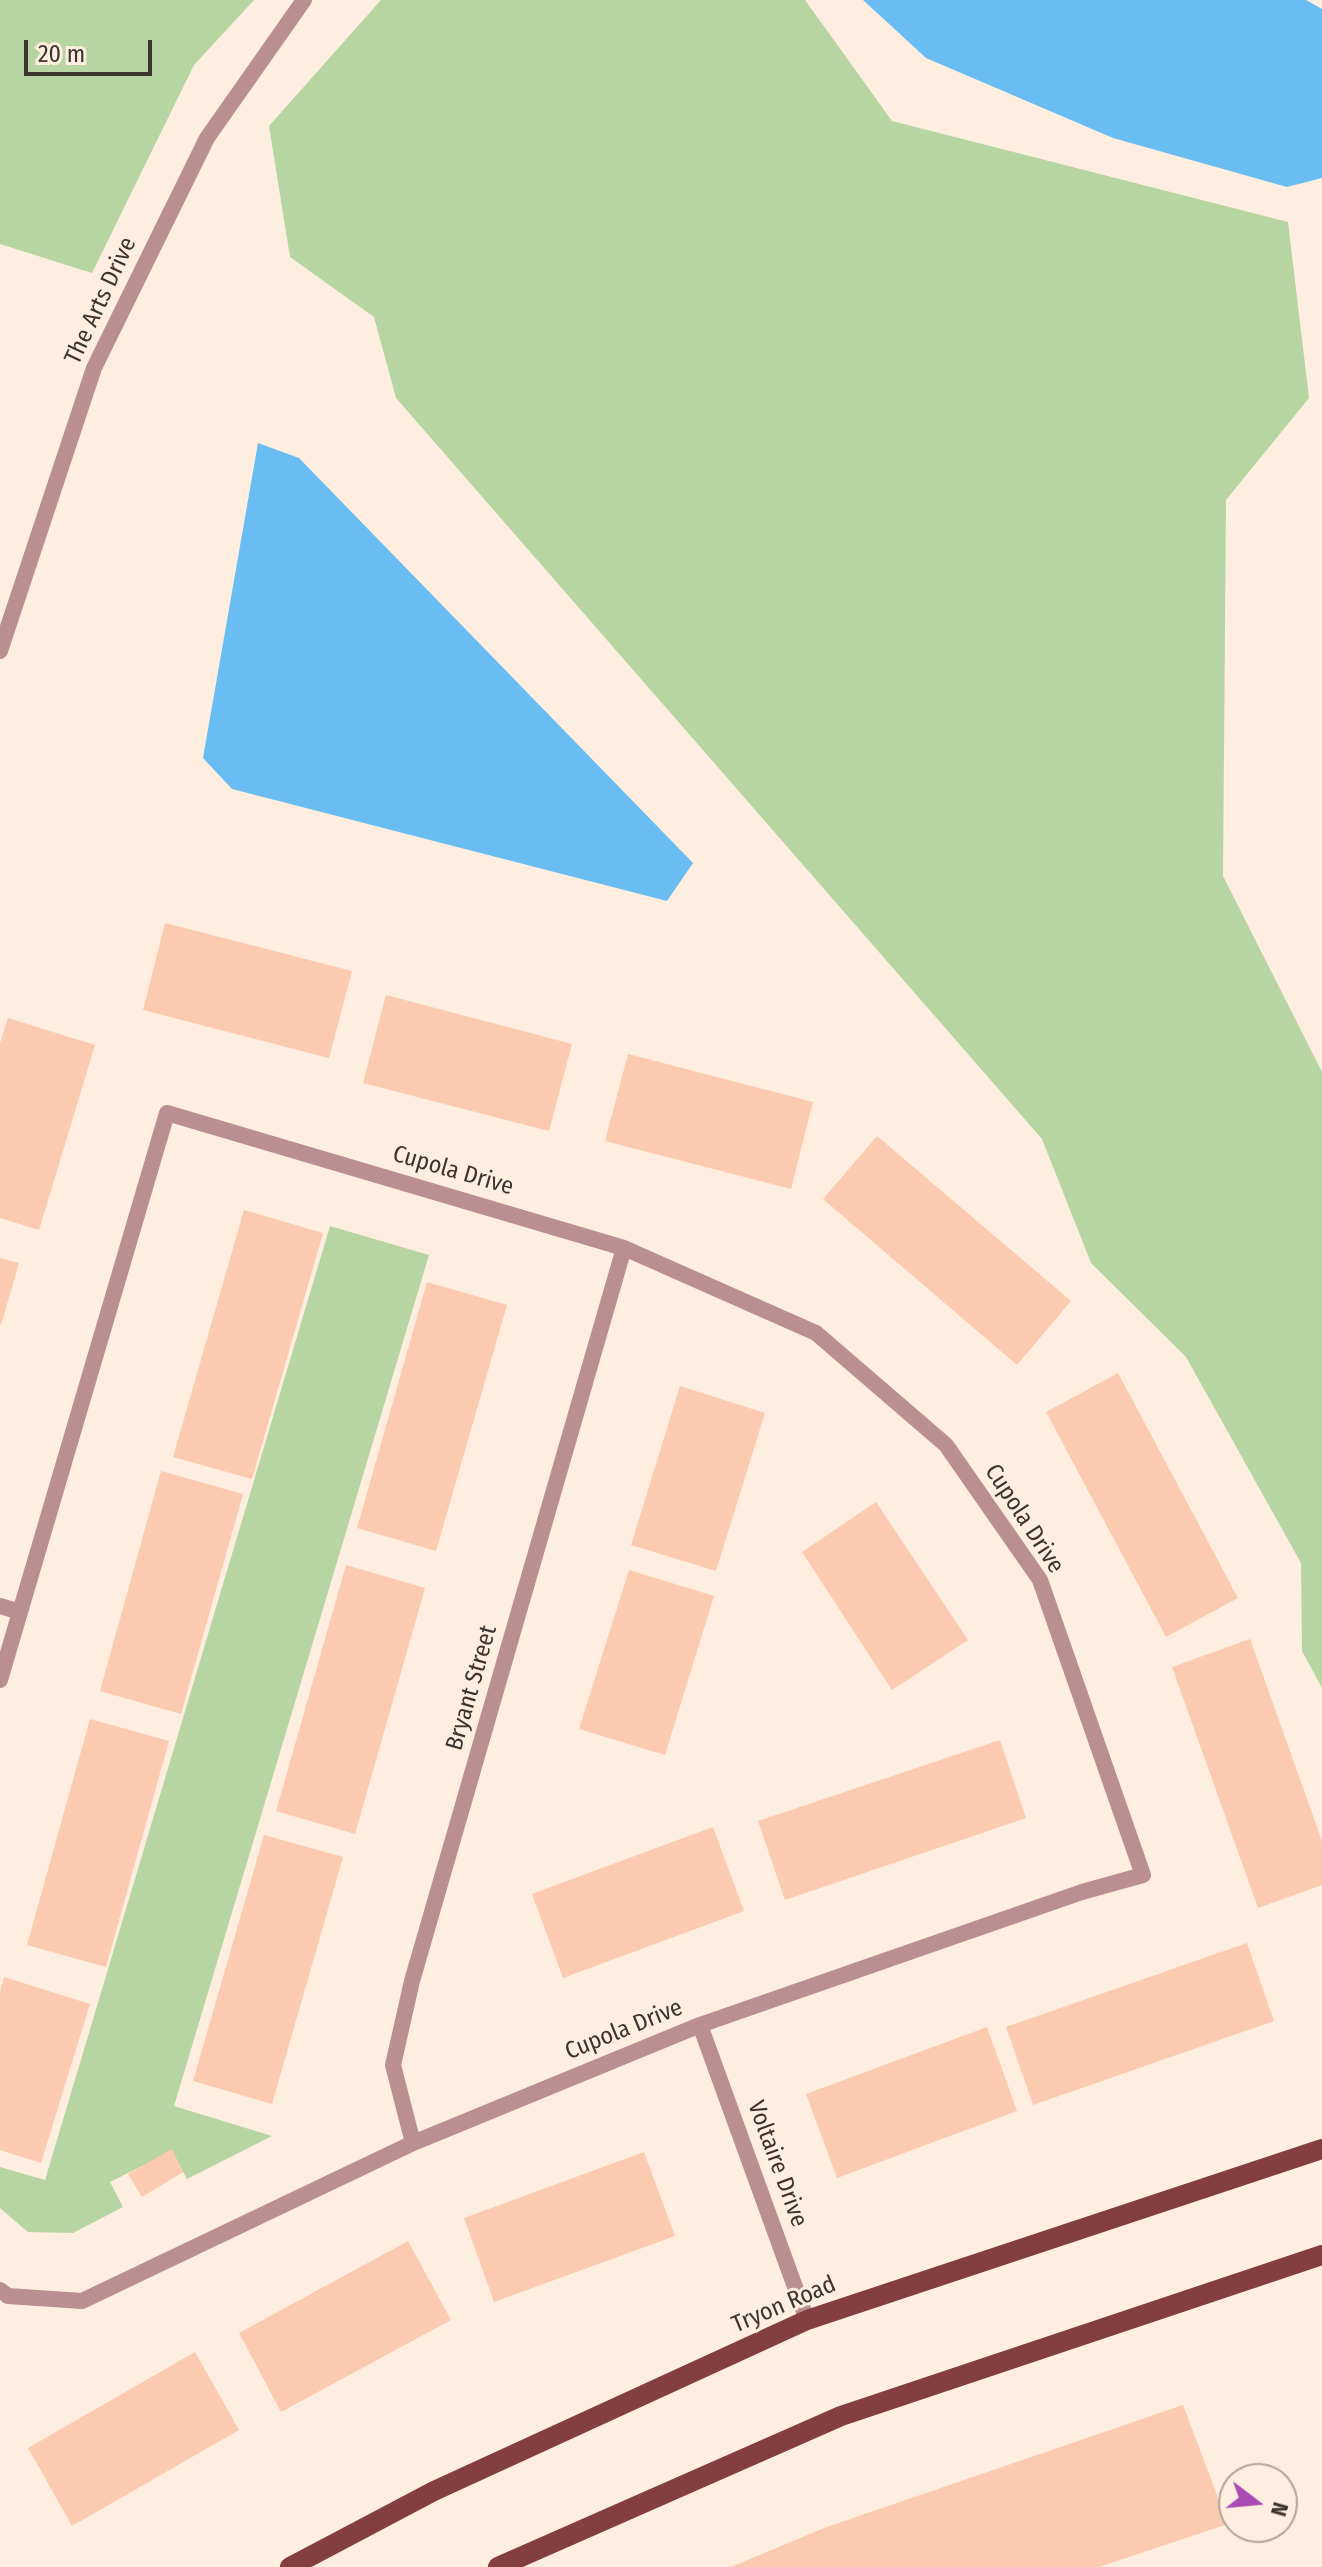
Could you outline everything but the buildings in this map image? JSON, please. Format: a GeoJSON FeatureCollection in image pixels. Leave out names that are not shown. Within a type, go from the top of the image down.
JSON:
{"type":"FeatureCollection","features":[{"type":"Feature","properties":{"kind":"main road","name":"Tryon Road"},"geometry":{"type":"LineString","coordinates":[[290,2567],[434,2491],[807,2320],[1322,2149]]}},
{"type":"Feature","properties":{"kind":"main road"},"geometry":{"type":"LineString","coordinates":[[498,2567],[841,2416],[1322,2255]]}},
{"type":"Feature","properties":{"kind":"street","name":"The Arts Drive"},"geometry":{"type":"LineString","coordinates":[[0,651],[94,368],[207,138],[304,0]]}},
{"type":"Feature","properties":{"kind":"street","name":"Cupola Drive"},"geometry":{"type":"LineString","coordinates":[[0,1680],[167,1113],[624,1248],[816,1333],[946,1445],[1040,1580],[1143,1875],[1082,1892],[700,2025],[413,2143],[82,2301],[8,2296],[0,2290]]}},
{"type":"Feature","properties":{"kind":"street","name":"Bryant Street"},"geometry":{"type":"LineString","coordinates":[[413,2143],[393,2065],[412,1981],[624,1248]]}},
{"type":"Feature","properties":{"kind":"street"},"geometry":{"type":"LineString","coordinates":[[0,1606],[20,1612]]}},
{"type":"Feature","properties":{"kind":"street","name":"Voltaire Drive"},"geometry":{"type":"LineString","coordinates":[[700,2025],[807,2320]]}},
{"type":"Feature","properties":{"kind":"green space"},"geometry":{"type":"Polygon","coordinates":[[[0,0],[254,0],[194,65],[92,273],[0,244],[0,0]]]}},
{"type":"Feature","properties":{"kind":"green space"},"geometry":{"type":"Polygon","coordinates":[[[381,0],[805,0],[892,121],[1288,222],[1309,398],[1226,500],[1223,876],[1322,1072],[1322,1688],[1302,1651],[1301,1563],[1186,1357],[1091,1263],[1042,1139],[396,398],[374,317],[290,257],[269,126],[381,0]]]}},
{"type":"Feature","properties":{"kind":"green space"},"geometry":{"type":"Polygon","coordinates":[[[330,1226],[429,1255],[174,2106],[272,2136],[187,2179],[172,2151],[110,2182],[123,2207],[73,2233],[28,2232],[0,2208],[0,2167],[45,2180],[330,1226]]]}},
{"type":"Feature","properties":{"kind":"water"},"geometry":{"type":"Polygon","coordinates":[[[863,0],[1306,0],[1322,9],[1322,178],[1287,187],[1113,138],[926,58],[863,0]]]}},
{"type":"Feature","properties":{"kind":"water"},"geometry":{"type":"Polygon","coordinates":[[[258,443],[299,458],[693,863],[667,901],[232,789],[203,758],[258,443]]]}}]}
